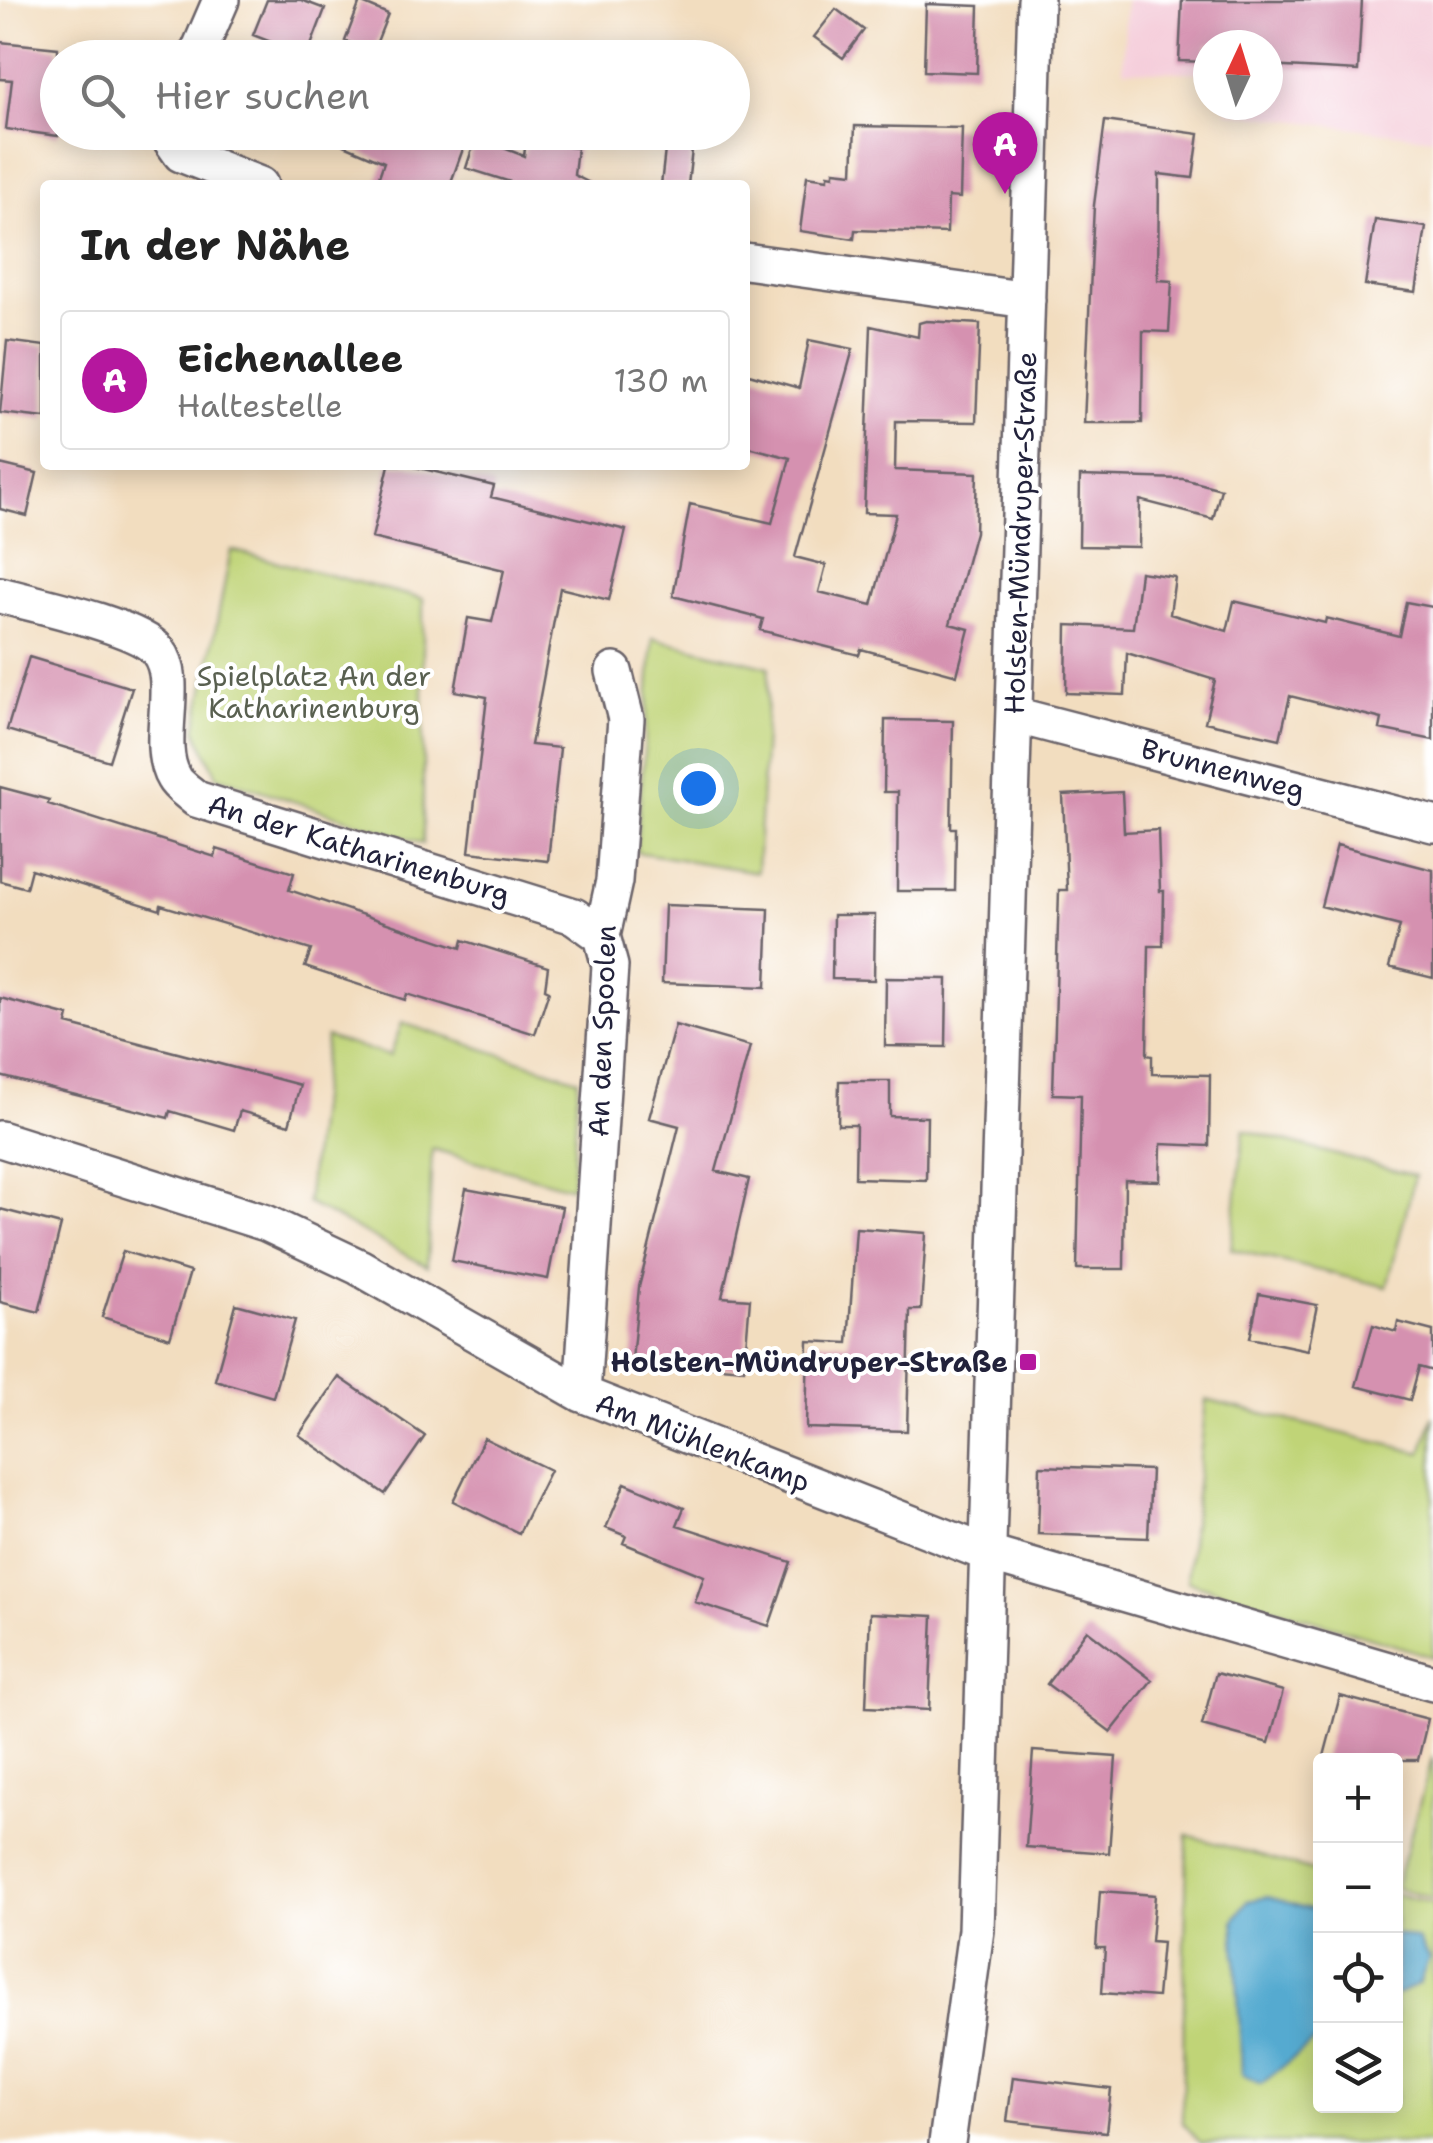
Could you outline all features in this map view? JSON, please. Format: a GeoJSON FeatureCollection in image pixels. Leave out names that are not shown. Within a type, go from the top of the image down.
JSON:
{"type":"FeatureCollection","features":[{"type":"Feature","properties":{"kind":"street"},"geometry":{"type":"LineString","coordinates":[[204,40],[221,0]]}},
{"type":"Feature","properties":{"kind":"street","name":"Holsten-Mündruper-Straße"},"geometry":{"type":"LineString","coordinates":[[947,2143],[976,1930],[1036,0]]}},
{"type":"Feature","properties":{"kind":"street"},"geometry":{"type":"LineString","coordinates":[[178,150],[247,180]]}},
{"type":"Feature","properties":{"kind":"street"},"geometry":{"type":"LineString","coordinates":[[750,262],[1028,300]]}},
{"type":"Feature","properties":{"kind":"street","name":"An der Katharinenburg"},"geometry":{"type":"LineString","coordinates":[[0,595],[129,632],[158,651],[168,681],[166,749],[174,779],[196,800],[574,916],[602,936]]}},
{"type":"Feature","properties":{"kind":"street","name":"An den Spoolen"},"geometry":{"type":"LineString","coordinates":[[582,1394],[610,966],[602,936],[614,881],[626,719],[614,671]]}},
{"type":"Feature","properties":{"kind":"street","name":"Brunnenweg"},"geometry":{"type":"LineString","coordinates":[[1014,715],[1433,824]]}},
{"type":"Feature","properties":{"kind":"street","name":"Am Mühlenkamp"},"geometry":{"type":"LineString","coordinates":[[0,1139],[266,1223],[359,1267],[582,1394],[990,1554],[1433,1683]]}},
{"type":"Feature","properties":{"kind":"shaded area"},"geometry":{"type":"Polygon","coordinates":[[[1126,0],[1433,0],[1433,138],[1283,119],[1283,30],[1193,30],[1193,72],[1123,70],[1126,0]]]}},
{"type":"Feature","properties":{"kind":"green space","name":"Spielplatz An der Katharinenburg"},"geometry":{"type":"Polygon","coordinates":[[[231,550],[423,599],[423,844],[217,776],[196,730],[231,550]]]}},
{"type":"Feature","properties":{"kind":"green space"},"geometry":{"type":"Polygon","coordinates":[[[653,638],[769,667],[757,872],[636,852],[653,638]]]}},
{"type":"Feature","properties":{"kind":"green space"},"geometry":{"type":"Polygon","coordinates":[[[402,1023],[578,1079],[572,1188],[432,1149],[427,1266],[307,1203],[326,1037],[390,1056],[402,1023]]]}},
{"type":"Feature","properties":{"kind":"green space"},"geometry":{"type":"Polygon","coordinates":[[[1244,1130],[1415,1176],[1387,1287],[1231,1249],[1244,1130]]]}},
{"type":"Feature","properties":{"kind":"green space"},"geometry":{"type":"Polygon","coordinates":[[[1206,1400],[1422,1453],[1433,1416],[1433,1657],[1187,1581],[1206,1400]]]}},
{"type":"Feature","properties":{"kind":"green space"},"geometry":{"type":"Polygon","coordinates":[[[1433,1756],[1433,1899],[1403,1890],[1403,1861],[1433,1756]]]}},
{"type":"Feature","properties":{"kind":"green space"},"geometry":{"type":"Polygon","coordinates":[[[1187,1835],[1313,1871],[1313,2113],[1403,2113],[1403,1896],[1433,1904],[1433,2143],[1201,2143],[1182,2122],[1187,1835]]]}},
{"type":"Feature","properties":{"kind":"water"},"geometry":{"type":"Polygon","coordinates":[[[1268,1897],[1313,1910],[1313,2043],[1261,2084],[1242,2075],[1234,1920],[1247,1901],[1268,1897]]]}},
{"type":"Feature","properties":{"kind":"water"},"geometry":{"type":"Polygon","coordinates":[[[1403,1936],[1418,1940],[1429,1959],[1419,1983],[1403,1991],[1403,1936]]]}},
{"type":"Feature","properties":{"kind":"building"},"geometry":{"type":"Polygon","coordinates":[[[267,0],[301,0],[325,9],[313,40],[266,40],[253,35],[267,0]]]}},
{"type":"Feature","properties":{"kind":"building"},"geometry":{"type":"Polygon","coordinates":[[[1182,0],[1362,0],[1358,71],[1283,67],[1283,30],[1193,30],[1193,61],[1179,61],[1182,0]]]}},
{"type":"Feature","properties":{"kind":"building"},"geometry":{"type":"Polygon","coordinates":[[[360,2],[388,14],[378,40],[345,40],[360,2]]]}},
{"type":"Feature","properties":{"kind":"building"},"geometry":{"type":"Polygon","coordinates":[[[926,4],[979,6],[977,73],[924,71],[926,4]]]}},
{"type":"Feature","properties":{"kind":"building"},"geometry":{"type":"Polygon","coordinates":[[[836,9],[864,30],[843,58],[814,37],[836,9]]]}},
{"type":"Feature","properties":{"kind":"building"},"geometry":{"type":"Polygon","coordinates":[[[0,42],[40,46],[40,134],[6,129],[12,80],[0,79],[0,42]]]}},
{"type":"Feature","properties":{"kind":"building"},"geometry":{"type":"Polygon","coordinates":[[[1105,121],[1199,134],[1193,178],[1159,174],[1158,280],[1172,281],[1169,332],[1143,331],[1142,423],[1084,423],[1094,205],[1105,121]]]}},
{"type":"Feature","properties":{"kind":"building"},"geometry":{"type":"Polygon","coordinates":[[[855,126],[962,128],[960,198],[948,197],[947,233],[855,230],[854,239],[800,231],[807,176],[828,179],[834,171],[853,173],[855,126]]]}},
{"type":"Feature","properties":{"kind":"building"},"geometry":{"type":"Polygon","coordinates":[[[356,150],[463,150],[452,180],[378,180],[384,162],[356,150]]]}},
{"type":"Feature","properties":{"kind":"building"},"geometry":{"type":"Polygon","coordinates":[[[472,150],[509,150],[524,156],[525,150],[577,150],[574,175],[584,180],[504,180],[466,168],[472,150]]]}},
{"type":"Feature","properties":{"kind":"building"},"geometry":{"type":"Polygon","coordinates":[[[665,150],[692,150],[689,180],[662,180],[665,150]]]}},
{"type":"Feature","properties":{"kind":"building"},"geometry":{"type":"Polygon","coordinates":[[[1375,220],[1426,227],[1416,292],[1365,285],[1375,220]]]}},
{"type":"Feature","properties":{"kind":"building"},"geometry":{"type":"Polygon","coordinates":[[[919,323],[980,324],[976,422],[896,421],[895,470],[977,473],[975,532],[950,624],[969,629],[957,675],[861,649],[859,655],[760,630],[763,619],[673,596],[690,504],[772,523],[790,458],[750,447],[750,374],[799,388],[809,340],[853,349],[795,557],[826,565],[819,592],[872,605],[896,514],[864,513],[871,326],[918,337],[919,323]]]}},
{"type":"Feature","properties":{"kind":"building"},"geometry":{"type":"Polygon","coordinates":[[[7,341],[40,345],[40,417],[0,413],[7,341]]]}},
{"type":"Feature","properties":{"kind":"building"},"geometry":{"type":"Polygon","coordinates":[[[0,464],[37,473],[27,516],[0,509],[0,464]]]}},
{"type":"Feature","properties":{"kind":"building"},"geometry":{"type":"Polygon","coordinates":[[[388,470],[428,470],[494,486],[491,497],[626,530],[609,600],[560,588],[531,745],[560,748],[548,861],[469,852],[487,697],[455,691],[468,618],[492,622],[504,570],[372,538],[388,470]]]}},
{"type":"Feature","properties":{"kind":"building"},"geometry":{"type":"Polygon","coordinates":[[[1080,476],[1183,479],[1221,489],[1213,519],[1140,500],[1139,547],[1079,546],[1080,476]]]}},
{"type":"Feature","properties":{"kind":"building"},"geometry":{"type":"Polygon","coordinates":[[[1140,572],[1175,577],[1170,614],[1227,631],[1234,601],[1399,636],[1406,602],[1433,607],[1433,740],[1380,729],[1382,719],[1290,696],[1280,739],[1205,722],[1215,680],[1127,653],[1125,695],[1066,693],[1067,625],[1133,628],[1140,572]]]}},
{"type":"Feature","properties":{"kind":"building"},"geometry":{"type":"Polygon","coordinates":[[[29,657],[132,688],[109,761],[7,730],[29,657]]]}},
{"type":"Feature","properties":{"kind":"building"},"geometry":{"type":"Polygon","coordinates":[[[885,720],[953,721],[951,828],[956,828],[955,891],[897,891],[898,792],[884,792],[885,720]]]}},
{"type":"Feature","properties":{"kind":"building"},"geometry":{"type":"Polygon","coordinates":[[[0,787],[215,857],[217,849],[294,873],[289,890],[461,948],[463,940],[548,967],[545,989],[549,991],[535,1034],[407,994],[405,1000],[305,967],[311,950],[161,905],[160,910],[31,869],[26,888],[0,881],[0,787]]]}},
{"type":"Feature","properties":{"kind":"building"},"geometry":{"type":"Polygon","coordinates":[[[1122,792],[1124,832],[1158,830],[1160,891],[1164,891],[1163,946],[1149,946],[1147,1055],[1152,1056],[1152,1074],[1210,1075],[1209,1146],[1161,1144],[1160,1181],[1125,1180],[1124,1269],[1077,1269],[1081,1095],[1053,1094],[1059,890],[1067,890],[1063,795],[1122,792]]]}},
{"type":"Feature","properties":{"kind":"building"},"geometry":{"type":"Polygon","coordinates":[[[1337,845],[1433,870],[1433,978],[1389,967],[1400,926],[1321,906],[1337,845]]]}},
{"type":"Feature","properties":{"kind":"building"},"geometry":{"type":"Polygon","coordinates":[[[665,905],[769,909],[766,987],[662,983],[665,905]]]}},
{"type":"Feature","properties":{"kind":"building"},"geometry":{"type":"Polygon","coordinates":[[[833,915],[875,915],[874,980],[832,979],[833,915]]]}},
{"type":"Feature","properties":{"kind":"building"},"geometry":{"type":"Polygon","coordinates":[[[886,978],[947,979],[946,1047],[885,1046],[886,978]]]}},
{"type":"Feature","properties":{"kind":"building"},"geometry":{"type":"Polygon","coordinates":[[[0,998],[69,1016],[67,1024],[300,1085],[289,1125],[240,1111],[234,1130],[170,1111],[168,1118],[0,1076],[0,998]]]}},
{"type":"Feature","properties":{"kind":"building"},"geometry":{"type":"Polygon","coordinates":[[[675,1025],[750,1046],[716,1171],[749,1179],[722,1297],[750,1299],[744,1369],[632,1360],[639,1287],[679,1126],[649,1118],[675,1025]]]}},
{"type":"Feature","properties":{"kind":"building"},"geometry":{"type":"Polygon","coordinates":[[[839,1081],[890,1081],[890,1116],[927,1117],[926,1180],[855,1178],[856,1125],[838,1125],[839,1081]]]}},
{"type":"Feature","properties":{"kind":"building"},"geometry":{"type":"Polygon","coordinates":[[[466,1189],[562,1207],[548,1279],[452,1261],[466,1189]]]}},
{"type":"Feature","properties":{"kind":"building"},"geometry":{"type":"Polygon","coordinates":[[[0,1209],[61,1225],[39,1312],[0,1302],[0,1209]]]}},
{"type":"Feature","properties":{"kind":"building"},"geometry":{"type":"Polygon","coordinates":[[[856,1228],[926,1233],[921,1310],[910,1310],[907,1431],[806,1428],[808,1341],[848,1343],[856,1228]]]}},
{"type":"Feature","properties":{"kind":"building"},"geometry":{"type":"Polygon","coordinates":[[[123,1251],[190,1272],[170,1338],[102,1317],[123,1251]]]}},
{"type":"Feature","properties":{"kind":"building"},"geometry":{"type":"Polygon","coordinates":[[[1259,1294],[1317,1305],[1308,1350],[1250,1338],[1259,1294]]]}},
{"type":"Feature","properties":{"kind":"building"},"geometry":{"type":"Polygon","coordinates":[[[236,1304],[295,1320],[273,1397],[215,1380],[236,1304]]]}},
{"type":"Feature","properties":{"kind":"building"},"geometry":{"type":"Polygon","coordinates":[[[1398,1322],[1433,1331],[1433,1371],[1419,1367],[1410,1400],[1356,1386],[1373,1325],[1396,1332],[1398,1322]]]}},
{"type":"Feature","properties":{"kind":"building"},"geometry":{"type":"Polygon","coordinates":[[[339,1377],[425,1436],[385,1494],[299,1435],[339,1377]]]}},
{"type":"Feature","properties":{"kind":"building"},"geometry":{"type":"Polygon","coordinates":[[[484,1438],[550,1470],[519,1533],[453,1501],[484,1438]]]}},
{"type":"Feature","properties":{"kind":"building"},"geometry":{"type":"Polygon","coordinates":[[[1040,1466],[1151,1470],[1148,1538],[1038,1534],[1040,1466]]]}},
{"type":"Feature","properties":{"kind":"building"},"geometry":{"type":"Polygon","coordinates":[[[625,1483],[684,1508],[677,1525],[791,1562],[769,1626],[695,1602],[704,1576],[623,1543],[626,1536],[606,1528],[625,1483]]]}},
{"type":"Feature","properties":{"kind":"building"},"geometry":{"type":"Polygon","coordinates":[[[870,1613],[933,1616],[929,1710],[866,1707],[870,1613]]]}},
{"type":"Feature","properties":{"kind":"building"},"geometry":{"type":"Polygon","coordinates":[[[1087,1630],[1152,1680],[1111,1732],[1047,1684],[1087,1630]]]}},
{"type":"Feature","properties":{"kind":"building"},"geometry":{"type":"Polygon","coordinates":[[[1216,1673],[1283,1691],[1269,1743],[1202,1725],[1216,1673]]]}},
{"type":"Feature","properties":{"kind":"building"},"geometry":{"type":"Polygon","coordinates":[[[1340,1696],[1428,1719],[1418,1760],[1403,1760],[1403,1753],[1325,1753],[1340,1696]]]}},
{"type":"Feature","properties":{"kind":"building"},"geometry":{"type":"Polygon","coordinates":[[[1033,1751],[1116,1757],[1109,1853],[1026,1847],[1033,1751]]]}},
{"type":"Feature","properties":{"kind":"building"},"geometry":{"type":"Polygon","coordinates":[[[1100,1891],[1155,1895],[1151,1941],[1162,1942],[1157,1997],[1102,1993],[1105,1948],[1096,1948],[1100,1891]]]}},
{"type":"Feature","properties":{"kind":"building"},"geometry":{"type":"Polygon","coordinates":[[[1013,2077],[1111,2089],[1106,2132],[1007,2121],[1013,2077]]]}},
{"type":"Feature","properties":{"kind":"place","name":"Eichenallee"},"geometry":{"type":"Point","coordinates":[1005,194]}},
{"type":"Feature","properties":{"kind":"place","name":"Holsten-Mündruper-Straße"},"geometry":{"type":"Point","coordinates":[1028,1362]}}]}
